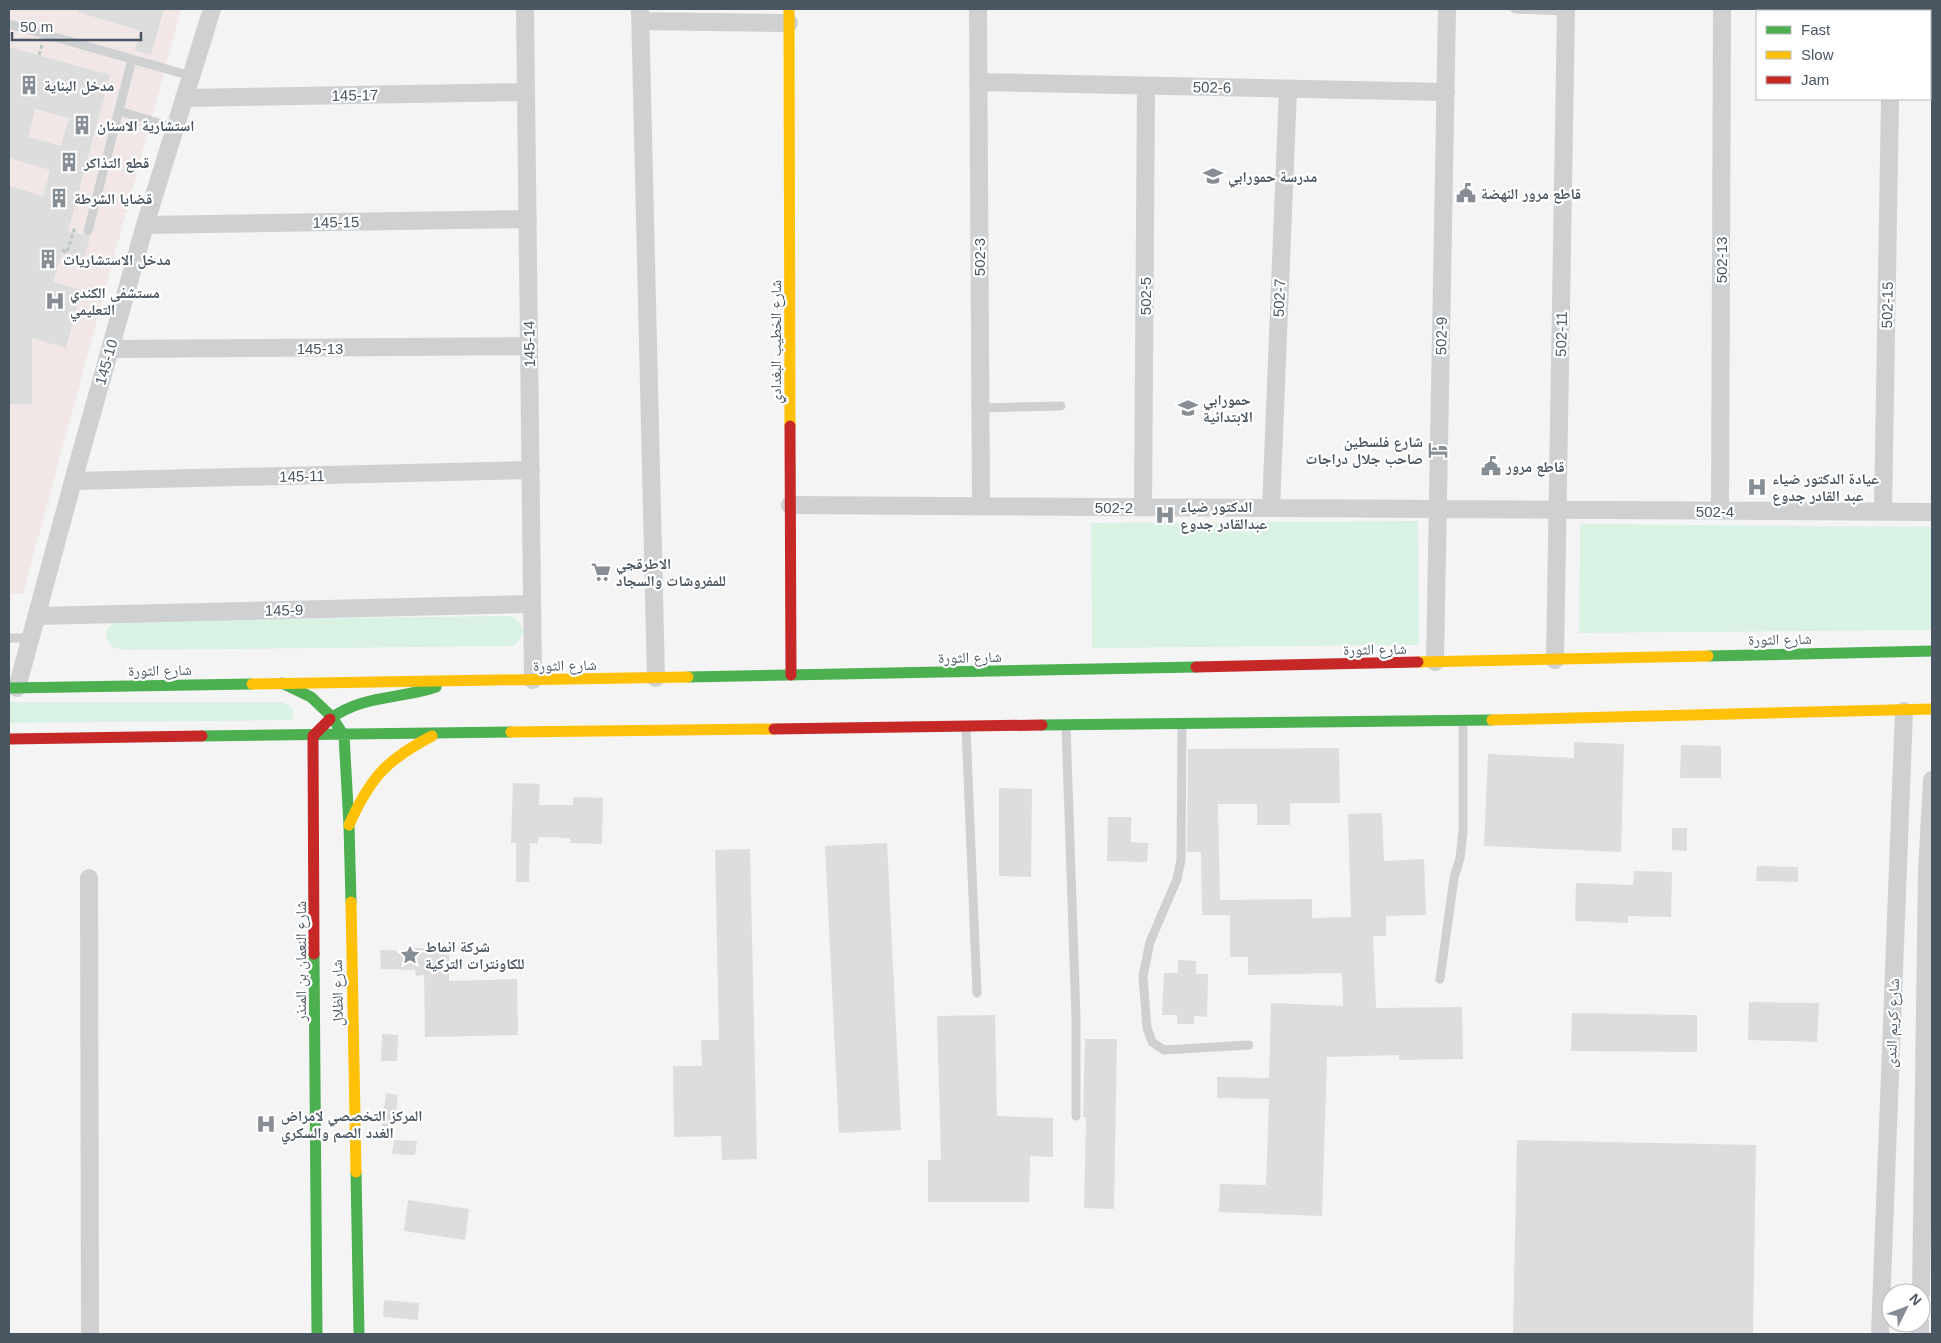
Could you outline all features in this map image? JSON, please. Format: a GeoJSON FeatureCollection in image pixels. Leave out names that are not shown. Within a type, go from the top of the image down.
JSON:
{"type":"FeatureCollection","features":[{"type":"Feature","properties":{"kind":"main road","name":"شارع الخطيب البغدادي"},"geometry":{"type":"LineString","coordinates":[[789,16],[791,675]]}},
{"type":"Feature","properties":{"kind":"main road","name":"شارع الثورة"},"geometry":{"type":"LineString","coordinates":[[13,688],[656,678],[1932,651]]}},
{"type":"Feature","properties":{"kind":"main road"},"geometry":{"type":"LineString","coordinates":[[314,736],[332,717],[360,703],[422,693],[448,682]]}},
{"type":"Feature","properties":{"kind":"main road","name":"شارع الظلال"},"geometry":{"type":"LineString","coordinates":[[282,683],[312,697],[332,717],[344,736],[349,825],[359,1334]]}},
{"type":"Feature","properties":{"kind":"main road"},"geometry":{"type":"LineString","coordinates":[[9,739],[436,735],[1463,720],[1932,709]]}},
{"type":"Feature","properties":{"kind":"main road"},"geometry":{"type":"LineString","coordinates":[[349,825],[361,795],[381,769],[406,748],[436,735]]}},
{"type":"Feature","properties":{"kind":"main road","name":"شارع النعمان بن المنذر"},"geometry":{"type":"LineString","coordinates":[[314,736],[317,1334]]}},
{"type":"Feature","properties":{"kind":"street","name":"145-10"},"geometry":{"type":"LineString","coordinates":[[13,688],[31,638],[72,481],[144,225],[212,9]]}},
{"type":"Feature","properties":{"kind":"street","name":"145-14"},"geometry":{"type":"LineString","coordinates":[[525,9],[534,680]]}},
{"type":"Feature","properties":{"kind":"street","name":"502-3"},"geometry":{"type":"LineString","coordinates":[[978,9],[980,506]]}},
{"type":"Feature","properties":{"kind":"street","name":"502-9"},"geometry":{"type":"LineString","coordinates":[[1435,662],[1447,9]]}},
{"type":"Feature","properties":{"kind":"street","name":"502-13"},"geometry":{"type":"LineString","coordinates":[[1720,511],[1722,9]]}},
{"type":"Feature","properties":{"kind":"street","name":"502-11"},"geometry":{"type":"LineString","coordinates":[[1555,660],[1566,10]]}},
{"type":"Feature","properties":{"kind":"street"},"geometry":{"type":"LineString","coordinates":[[656,678],[640,15],[789,16]]}},
{"type":"Feature","properties":{"kind":"street","name":"502-6"},"geometry":{"type":"LineString","coordinates":[[978,82],[1446,92]]}},
{"type":"Feature","properties":{"kind":"street","name":"502-5"},"geometry":{"type":"LineString","coordinates":[[1143,507],[1146,86]]}},
{"type":"Feature","properties":{"kind":"street","name":"502-7"},"geometry":{"type":"LineString","coordinates":[[1271,508],[1288,89]]}},
{"type":"Feature","properties":{"kind":"street","name":"145-17"},"geometry":{"type":"LineString","coordinates":[[184,98],[526,92]]}},
{"type":"Feature","properties":{"kind":"street","name":"502-15"},"geometry":{"type":"LineString","coordinates":[[1884,511],[1890,100]]}},
{"type":"Feature","properties":{"kind":"street","name":"145-15"},"geometry":{"type":"LineString","coordinates":[[144,225],[528,219]]}},
{"type":"Feature","properties":{"kind":"street","name":"145-13"},"geometry":{"type":"LineString","coordinates":[[110,349],[529,346]]}},
{"type":"Feature","properties":{"kind":"street","name":"145-11"},"geometry":{"type":"LineString","coordinates":[[72,481],[531,470]]}},
{"type":"Feature","properties":{"kind":"street","name":"502-2"},"geometry":{"type":"LineString","coordinates":[[790,505],[1498,509]]}},
{"type":"Feature","properties":{"kind":"street","name":"502-4"},"geometry":{"type":"LineString","coordinates":[[1498,509],[1932,512]]}},
{"type":"Feature","properties":{"kind":"street","name":"145-9"},"geometry":{"type":"LineString","coordinates":[[37,616],[532,604]]}},
{"type":"Feature","properties":{"kind":"street","name":"شارع كريم الندى"},"geometry":{"type":"LineString","coordinates":[[1886,1283],[1904,711]]}},
{"type":"Feature","properties":{"kind":"street"},"geometry":{"type":"LineString","coordinates":[[1921,1283],[1927,871],[1932,780]]}},
{"type":"Feature","properties":{"kind":"street"},"geometry":{"type":"LineString","coordinates":[[89,878],[90,1334]]}},
{"type":"Feature","properties":{"kind":"lane"},"geometry":{"type":"LineString","coordinates":[[1515,9],[1566,10]]}},
{"type":"Feature","properties":{"kind":"lane"},"geometry":{"type":"LineString","coordinates":[[9,24],[191,76]]}},
{"type":"Feature","properties":{"kind":"lane"},"geometry":{"type":"LineString","coordinates":[[88,231],[132,59]]}},
{"type":"Feature","properties":{"kind":"lane"},"geometry":{"type":"LineString","coordinates":[[119,111],[175,128]]}},
{"type":"Feature","properties":{"kind":"lane"},"geometry":{"type":"LineString","coordinates":[[980,408],[1061,406]]}},
{"type":"Feature","properties":{"kind":"lane"},"geometry":{"type":"LineString","coordinates":[[9,638],[31,638]]}},
{"type":"Feature","properties":{"kind":"lane"},"geometry":{"type":"LineString","coordinates":[[1440,979],[1454,878],[1460,858],[1463,831],[1463,720]]}},
{"type":"Feature","properties":{"kind":"lane"},"geometry":{"type":"LineString","coordinates":[[1182,723],[1181,860],[1177,879],[1150,942],[1144,976],[1147,1028],[1152,1042],[1164,1050],[1249,1045]]}},
{"type":"Feature","properties":{"kind":"lane"},"geometry":{"type":"LineString","coordinates":[[1066,725],[1076,1018],[1076,1116]]}},
{"type":"Feature","properties":{"kind":"lane"},"geometry":{"type":"LineString","coordinates":[[966,726],[977,993]]}},
{"type":"Feature","properties":{"kind":"path"},"geometry":{"type":"LineString","coordinates":[[62,250],[67,252],[74,227],[88,231]]}},
{"type":"Feature","properties":{"kind":"shaded area","name":"مستشفى الكندي التعليمي"},"geometry":{"type":"Polygon","coordinates":[[[9,9],[181,9],[23,594],[9,594],[9,9]]]}},
{"type":"Feature","properties":{"kind":"green space"},"geometry":{"type":"Polygon","coordinates":[[[1418,521],[1419,645],[1092,648],[1091,523],[1418,521]]]}},
{"type":"Feature","properties":{"kind":"green space"},"geometry":{"type":"Polygon","coordinates":[[[1580,524],[1932,527],[1932,630],[1579,633],[1580,524]]]}},
{"type":"Feature","properties":{"kind":"green space"},"geometry":{"type":"Polygon","coordinates":[[[511,616],[518,620],[524,632],[514,646],[125,650],[114,648],[106,639],[107,629],[116,621],[511,616]]]}},
{"type":"Feature","properties":{"kind":"green space"},"geometry":{"type":"Polygon","coordinates":[[[9,702],[280,702],[289,705],[294,712],[292,720],[9,723],[9,702]]]}},
{"type":"Feature","properties":{"kind":"building"},"geometry":{"type":"Polygon","coordinates":[[[79,9],[164,9],[151,55],[135,50],[141,31],[78,12],[79,9]]]}},
{"type":"Feature","properties":{"kind":"building"},"geometry":{"type":"Polygon","coordinates":[[[9,47],[110,75],[68,231],[90,237],[84,260],[62,254],[53,282],[81,290],[66,348],[32,338],[32,404],[9,404],[9,186],[43,196],[50,170],[9,158],[9,47]],[[35,109],[28,137],[61,146],[69,118],[35,109]]]}},
{"type":"Feature","properties":{"kind":"building"},"geometry":{"type":"Polygon","coordinates":[[[1574,742],[1624,744],[1621,852],[1484,846],[1488,754],[1574,758],[1574,742]]]}},
{"type":"Feature","properties":{"kind":"building"},"geometry":{"type":"Polygon","coordinates":[[[1681,745],[1721,746],[1721,778],[1680,778],[1681,745]]]}},
{"type":"Feature","properties":{"kind":"building"},"geometry":{"type":"Polygon","coordinates":[[[1339,748],[1340,803],[1290,803],[1290,825],[1257,825],[1257,804],[1218,804],[1220,900],[1312,899],[1312,918],[1351,917],[1348,814],[1382,813],[1384,861],[1424,859],[1426,915],[1386,916],[1386,936],[1373,936],[1376,1008],[1462,1007],[1463,1059],[1399,1060],[1399,1055],[1327,1057],[1322,1216],[1219,1212],[1220,1184],[1266,1185],[1269,1099],[1217,1098],[1217,1077],[1269,1078],[1271,1003],[1343,1006],[1342,973],[1248,975],[1248,957],[1230,957],[1230,915],[1202,915],[1201,852],[1187,852],[1188,749],[1339,748]]]}},
{"type":"Feature","properties":{"kind":"building"},"geometry":{"type":"Polygon","coordinates":[[[513,783],[540,784],[539,805],[573,805],[573,797],[603,798],[602,844],[570,843],[570,838],[538,837],[538,844],[530,843],[529,882],[516,882],[516,843],[511,843],[513,783]]]}},
{"type":"Feature","properties":{"kind":"building"},"geometry":{"type":"Polygon","coordinates":[[[999,788],[1032,789],[1031,877],[999,876],[999,788]]]}},
{"type":"Feature","properties":{"kind":"building"},"geometry":{"type":"Polygon","coordinates":[[[1108,817],[1131,817],[1131,842],[1148,843],[1147,862],[1107,861],[1108,817]]]}},
{"type":"Feature","properties":{"kind":"building"},"geometry":{"type":"Polygon","coordinates":[[[1672,828],[1687,828],[1687,851],[1672,850],[1672,828]]]}},
{"type":"Feature","properties":{"kind":"building"},"geometry":{"type":"Polygon","coordinates":[[[887,843],[901,1130],[839,1133],[825,846],[887,843]]]}},
{"type":"Feature","properties":{"kind":"building"},"geometry":{"type":"Polygon","coordinates":[[[750,849],[757,1159],[722,1160],[721,1136],[674,1137],[673,1066],[702,1066],[701,1040],[719,1040],[715,850],[750,849]]]}},
{"type":"Feature","properties":{"kind":"building"},"geometry":{"type":"Polygon","coordinates":[[[1757,866],[1798,867],[1798,882],[1756,881],[1757,866]]]}},
{"type":"Feature","properties":{"kind":"building"},"geometry":{"type":"Polygon","coordinates":[[[1634,871],[1672,872],[1671,917],[1628,916],[1628,923],[1575,921],[1576,883],[1633,885],[1634,871]]]}},
{"type":"Feature","properties":{"kind":"building"},"geometry":{"type":"Polygon","coordinates":[[[415,948],[449,948],[449,981],[517,979],[518,1035],[425,1037],[424,975],[416,976],[415,970],[381,969],[380,950],[415,951],[415,948]]]}},
{"type":"Feature","properties":{"kind":"building"},"geometry":{"type":"Polygon","coordinates":[[[1178,960],[1196,961],[1196,974],[1208,974],[1207,1017],[1194,1016],[1194,1024],[1177,1024],[1177,1015],[1162,1015],[1164,973],[1178,973],[1178,960]]]}},
{"type":"Feature","properties":{"kind":"building"},"geometry":{"type":"Polygon","coordinates":[[[1749,1002],[1819,1003],[1817,1042],[1748,1040],[1749,1002]]]}},
{"type":"Feature","properties":{"kind":"building"},"geometry":{"type":"Polygon","coordinates":[[[1572,1013],[1697,1015],[1697,1052],[1571,1051],[1572,1013]]]}},
{"type":"Feature","properties":{"kind":"building"},"geometry":{"type":"Polygon","coordinates":[[[995,1015],[997,1116],[1053,1118],[1053,1157],[1030,1156],[1029,1202],[928,1202],[928,1160],[941,1160],[937,1016],[995,1015]]]}},
{"type":"Feature","properties":{"kind":"building"},"geometry":{"type":"Polygon","coordinates":[[[382,1034],[398,1035],[397,1061],[381,1061],[382,1034]]]}},
{"type":"Feature","properties":{"kind":"building"},"geometry":{"type":"Polygon","coordinates":[[[1085,1039],[1117,1039],[1114,1209],[1084,1208],[1086,1117],[1083,1117],[1085,1039]]]}},
{"type":"Feature","properties":{"kind":"building"},"geometry":{"type":"Polygon","coordinates":[[[386,1093],[398,1095],[393,1136],[380,1135],[386,1093]]]}},
{"type":"Feature","properties":{"kind":"building"},"geometry":{"type":"Polygon","coordinates":[[[394,1140],[417,1141],[415,1155],[392,1154],[394,1140]]]}},
{"type":"Feature","properties":{"kind":"building"},"geometry":{"type":"Polygon","coordinates":[[[1517,1140],[1756,1145],[1753,1334],[1513,1334],[1517,1140]]]}},
{"type":"Feature","properties":{"kind":"building"},"geometry":{"type":"Polygon","coordinates":[[[408,1200],[469,1209],[465,1240],[404,1231],[408,1200]]]}},
{"type":"Feature","properties":{"kind":"building"},"geometry":{"type":"Polygon","coordinates":[[[384,1300],[419,1303],[418,1320],[383,1317],[384,1300]]]}},
{"type":"Feature","properties":{"kind":"traffic: fast"},"geometry":{"type":"LineString","coordinates":[[1708,656],[1932,651]]}},
{"type":"Feature","properties":{"kind":"traffic: fast"},"geometry":{"type":"LineString","coordinates":[[688,677],[1196,667]]}},
{"type":"Feature","properties":{"kind":"traffic: fast"},"geometry":{"type":"LineString","coordinates":[[282,683],[311,697],[332,717],[344,736],[351,902]]}},
{"type":"Feature","properties":{"kind":"traffic: fast"},"geometry":{"type":"LineString","coordinates":[[9,688],[252,684]]}},
{"type":"Feature","properties":{"kind":"traffic: fast"},"geometry":{"type":"LineString","coordinates":[[330,719],[342,711],[368,701],[436,687]]}},
{"type":"Feature","properties":{"kind":"traffic: fast"},"geometry":{"type":"LineString","coordinates":[[1042,725],[1492,720]]}},
{"type":"Feature","properties":{"kind":"traffic: fast"},"geometry":{"type":"LineString","coordinates":[[202,736],[511,732]]}},
{"type":"Feature","properties":{"kind":"traffic: fast"},"geometry":{"type":"LineString","coordinates":[[314,954],[317,1334]]}},
{"type":"Feature","properties":{"kind":"traffic: fast"},"geometry":{"type":"LineString","coordinates":[[356,1172],[359,1334]]}},
{"type":"Feature","properties":{"kind":"traffic: slow"},"geometry":{"type":"LineString","coordinates":[[789,9],[790,426]]}},
{"type":"Feature","properties":{"kind":"traffic: slow"},"geometry":{"type":"LineString","coordinates":[[1418,662],[1708,656]]}},
{"type":"Feature","properties":{"kind":"traffic: slow"},"geometry":{"type":"LineString","coordinates":[[252,684],[688,677]]}},
{"type":"Feature","properties":{"kind":"traffic: slow"},"geometry":{"type":"LineString","coordinates":[[1492,720],[1932,709]]}},
{"type":"Feature","properties":{"kind":"traffic: slow"},"geometry":{"type":"LineString","coordinates":[[511,732],[774,729]]}},
{"type":"Feature","properties":{"kind":"traffic: slow"},"geometry":{"type":"LineString","coordinates":[[349,825],[364,795],[381,772],[403,753],[432,736]]}},
{"type":"Feature","properties":{"kind":"traffic: slow"},"geometry":{"type":"LineString","coordinates":[[351,902],[356,1172]]}},
{"type":"Feature","properties":{"kind":"traffic: jam"},"geometry":{"type":"LineString","coordinates":[[790,426],[791,675]]}},
{"type":"Feature","properties":{"kind":"traffic: jam"},"geometry":{"type":"LineString","coordinates":[[1196,667],[1418,662]]}},
{"type":"Feature","properties":{"kind":"traffic: jam"},"geometry":{"type":"LineString","coordinates":[[314,954],[313,736],[330,719]]}},
{"type":"Feature","properties":{"kind":"traffic: jam"},"geometry":{"type":"LineString","coordinates":[[774,729],[1042,725]]}},
{"type":"Feature","properties":{"kind":"traffic: jam"},"geometry":{"type":"LineString","coordinates":[[9,739],[202,736]]}},
{"type":"Feature","properties":{"kind":"place","name":"مدخل البناية"},"geometry":{"type":"Point","coordinates":[29,85]}},
{"type":"Feature","properties":{"kind":"place","name":"استشارية الاسنان"},"geometry":{"type":"Point","coordinates":[82,125]}},
{"type":"Feature","properties":{"kind":"place","name":"قطع التذاكر"},"geometry":{"type":"Point","coordinates":[69,162]}},
{"type":"Feature","properties":{"kind":"place","name":"مدرسة حمورابي"},"geometry":{"type":"Point","coordinates":[1213,176]}},
{"type":"Feature","properties":{"kind":"place","name":"قاطع مرور النهضة"},"geometry":{"type":"Point","coordinates":[1466,193]}},
{"type":"Feature","properties":{"kind":"place","name":"قضايا الشرطة"},"geometry":{"type":"Point","coordinates":[59,198]}},
{"type":"Feature","properties":{"kind":"place","name":"مدخل الاستشاريات"},"geometry":{"type":"Point","coordinates":[48,259]}},
{"type":"Feature","properties":{"kind":"place","name":"مستشفى الكندي التعليمي"},"geometry":{"type":"Point","coordinates":[55,301]}},
{"type":"Feature","properties":{"kind":"place","name":"حمورابي الابتدائية"},"geometry":{"type":"Point","coordinates":[1188,408]}},
{"type":"Feature","properties":{"kind":"place","name":"شارع فلسطين صاحب جلال دراجات"},"geometry":{"type":"Point","coordinates":[1438,450]}},
{"type":"Feature","properties":{"kind":"place","name":"قاطع مرور"},"geometry":{"type":"Point","coordinates":[1491,466]}},
{"type":"Feature","properties":{"kind":"place","name":"عيادة الدكتور ضياء عبد القادر جدوع"},"geometry":{"type":"Point","coordinates":[1757,487]}},
{"type":"Feature","properties":{"kind":"place","name":"الدكتور ضياء عبدالقادر جدوع"},"geometry":{"type":"Point","coordinates":[1165,515]}},
{"type":"Feature","properties":{"kind":"place","name":"الاطرقجي للمفروشات والسجاد"},"geometry":{"type":"Point","coordinates":[601,572]}},
{"type":"Feature","properties":{"kind":"place","name":"شركة انماط للكاونترات التركية"},"geometry":{"type":"Point","coordinates":[410,955]}},
{"type":"Feature","properties":{"kind":"place","name":"المركز التخصصي لامراض الغدد الصم والسكري"},"geometry":{"type":"Point","coordinates":[266,1124]}}]}
